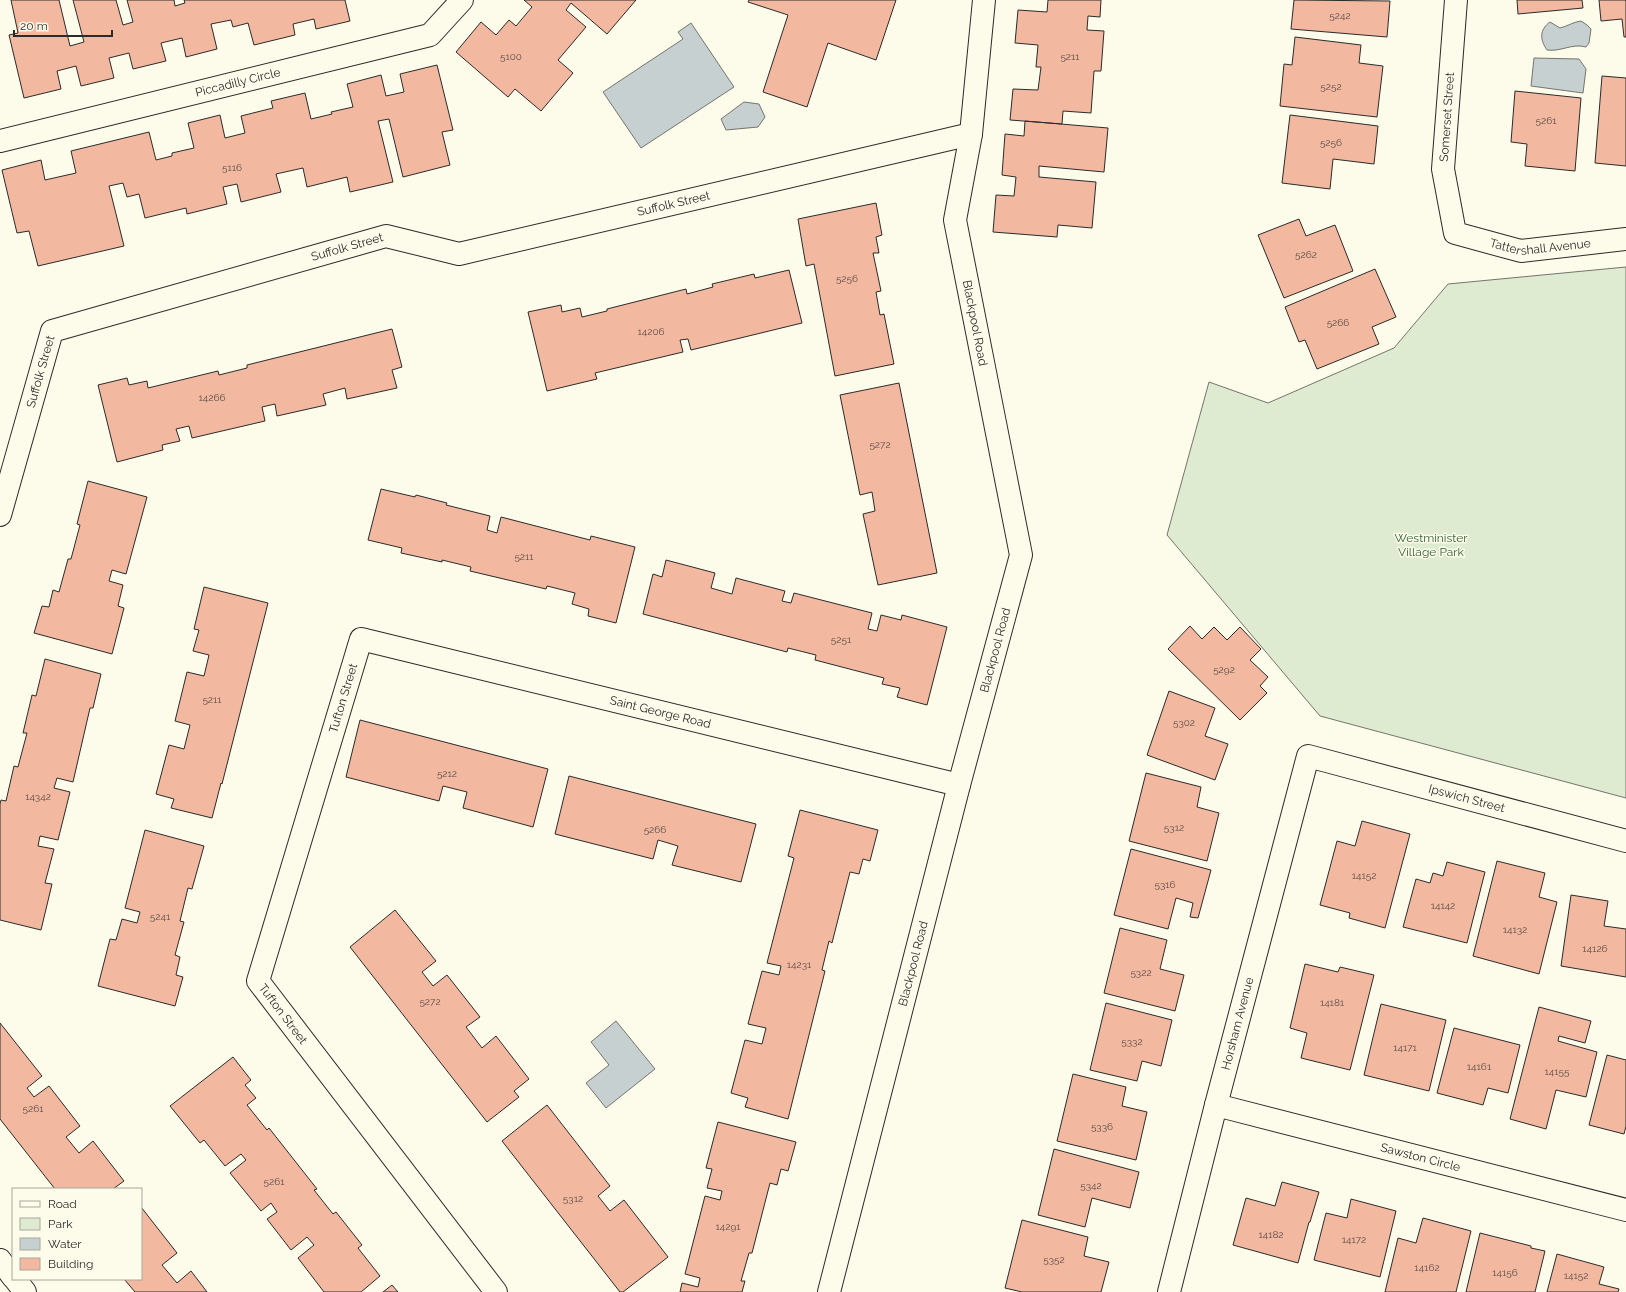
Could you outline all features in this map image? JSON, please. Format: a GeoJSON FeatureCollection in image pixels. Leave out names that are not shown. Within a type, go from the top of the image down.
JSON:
{"type":"FeatureCollection","features":[{"type":"Feature","properties":{"kind":"street","name":"Piccadilly Circle"},"geometry":{"type":"LineString","coordinates":[[0,141],[430,35],[462,0]]}},
{"type":"Feature","properties":{"kind":"street","name":"Blackpool Road"},"geometry":{"type":"LineString","coordinates":[[829,1292],[1021,555],[955,220],[971,134],[984,0]]}},
{"type":"Feature","properties":{"kind":"street","name":"Somerset Street"},"geometry":{"type":"LineString","coordinates":[[1455,233],[1443,169],[1456,0]]}},
{"type":"Feature","properties":{"kind":"street","name":"Suffolk Street"},"geometry":{"type":"LineString","coordinates":[[0,515],[52,331],[386,236],[459,254],[971,134]]}},
{"type":"Feature","properties":{"kind":"street","name":"Tattershall Avenue"},"geometry":{"type":"LineString","coordinates":[[1455,233],[1521,251],[1626,240]]}},
{"type":"Feature","properties":{"kind":"street","name":"Saint George Road"},"geometry":{"type":"LineString","coordinates":[[361,639],[960,785]]}},
{"type":"Feature","properties":{"kind":"street","name":"Tufton Street"},"geometry":{"type":"LineString","coordinates":[[361,639],[258,981],[496,1292]]}},
{"type":"Feature","properties":{"kind":"street","name":"Ipswich Street"},"geometry":{"type":"LineString","coordinates":[[1308,756],[1626,841]]}},
{"type":"Feature","properties":{"kind":"street","name":"Horsham Avenue"},"geometry":{"type":"LineString","coordinates":[[1169,1292],[1216,1105],[1308,756]]}},
{"type":"Feature","properties":{"kind":"street","name":"Sawston Circle"},"geometry":{"type":"LineString","coordinates":[[1216,1105],[1626,1210]]}},
{"type":"Feature","properties":{"kind":"street"},"geometry":{"type":"LineString","coordinates":[[0,1260],[12,1275]]}},
{"type":"Feature","properties":{"kind":"street"},"geometry":{"type":"LineString","coordinates":[[16,1280],[25,1292]]}},
{"type":"Feature","properties":{"kind":"green space","name":"Westminister Village Park"},"geometry":{"type":"Polygon","coordinates":[[[1626,267],[1626,798],[1320,716],[1167,535],[1209,382],[1268,403],[1394,348],[1448,284],[1626,267]]]}},
{"type":"Feature","properties":{"kind":"water"},"geometry":{"type":"Polygon","coordinates":[[[1581,21],[1591,29],[1589,43],[1586,47],[1576,46],[1557,50],[1547,50],[1542,39],[1542,32],[1546,25],[1550,22],[1560,28],[1581,21]]]}},
{"type":"Feature","properties":{"kind":"water"},"geometry":{"type":"Polygon","coordinates":[[[691,23],[734,87],[641,148],[603,92],[683,39],[678,32],[691,23]]]}},
{"type":"Feature","properties":{"kind":"water"},"geometry":{"type":"Polygon","coordinates":[[[1534,58],[1579,59],[1586,69],[1583,93],[1531,86],[1534,58]]]}},
{"type":"Feature","properties":{"kind":"water"},"geometry":{"type":"Polygon","coordinates":[[[744,102],[759,104],[765,117],[758,127],[726,130],[721,119],[744,102]]]}},
{"type":"Feature","properties":{"kind":"water"},"geometry":{"type":"Polygon","coordinates":[[[616,1021],[655,1069],[606,1108],[586,1083],[609,1065],[591,1042],[616,1021]]]}},
{"type":"Feature","properties":{"kind":"building"},"geometry":{"type":"Polygon","coordinates":[[[11,0],[59,0],[70,46],[84,42],[73,0],[116,0],[123,25],[133,22],[127,0],[174,0],[175,6],[185,3],[184,0],[345,0],[350,21],[316,29],[314,19],[293,24],[295,35],[254,45],[248,23],[233,27],[231,20],[211,24],[217,49],[186,57],[182,38],[161,43],[166,61],[133,69],[129,53],[109,58],[114,78],[81,86],[76,66],[57,71],[61,89],[24,98],[9,35],[18,33],[11,0]]]}},
{"type":"Feature","properties":{"kind":"building"},"geometry":{"type":"Polygon","coordinates":[[[524,0],[636,0],[607,34],[571,3],[566,10],[586,27],[558,60],[573,73],[541,111],[515,89],[508,97],[456,52],[481,22],[496,35],[509,20],[516,26],[532,7],[524,0]]]}},
{"type":"Feature","properties":{"kind":"building"},"geometry":{"type":"Polygon","coordinates":[[[749,0],[896,0],[876,60],[828,43],[807,107],[763,92],[788,15],[748,2],[749,0]]]}},
{"type":"Feature","properties":{"kind":"building"},"geometry":{"type":"Polygon","coordinates":[[[1048,0],[1101,0],[1100,17],[1088,16],[1087,30],[1104,31],[1101,71],[1094,71],[1091,113],[1063,111],[1062,124],[1010,120],[1013,89],[1038,90],[1041,67],[1036,67],[1038,45],[1015,43],[1018,10],[1047,12],[1048,0]]]}},
{"type":"Feature","properties":{"kind":"building"},"geometry":{"type":"Polygon","coordinates":[[[1294,0],[1390,1],[1387,37],[1291,29],[1294,0]]]}},
{"type":"Feature","properties":{"kind":"building"},"geometry":{"type":"Polygon","coordinates":[[[1517,0],[1582,0],[1583,8],[1518,14],[1517,0]]]}},
{"type":"Feature","properties":{"kind":"building"},"geometry":{"type":"Polygon","coordinates":[[[1599,0],[1626,0],[1626,37],[1624,37],[1622,19],[1601,21],[1599,0]]]}},
{"type":"Feature","properties":{"kind":"building"},"geometry":{"type":"Polygon","coordinates":[[[1295,37],[1361,45],[1359,63],[1383,66],[1377,117],[1280,106],[1284,64],[1292,65],[1295,37]]]}},
{"type":"Feature","properties":{"kind":"building"},"geometry":{"type":"Polygon","coordinates":[[[437,65],[453,130],[442,132],[450,165],[403,177],[389,119],[378,121],[393,182],[350,192],[347,177],[307,187],[303,168],[276,174],[281,192],[241,202],[237,184],[223,187],[227,204],[187,214],[186,208],[145,218],[139,194],[127,197],[123,183],[109,186],[124,246],[38,266],[29,231],[17,233],[2,170],[41,160],[45,180],[76,173],[71,151],[149,132],[156,160],[172,156],[172,153],[194,148],[188,123],[220,115],[225,138],[245,133],[241,116],[273,108],[271,101],[305,93],[311,119],[332,114],[331,112],[353,107],[347,84],[381,75],[386,96],[404,92],[400,74],[437,65]]]}},
{"type":"Feature","properties":{"kind":"building"},"geometry":{"type":"Polygon","coordinates":[[[1602,76],[1626,78],[1626,166],[1595,163],[1602,76]]]}},
{"type":"Feature","properties":{"kind":"building"},"geometry":{"type":"Polygon","coordinates":[[[1515,91],[1581,98],[1575,171],[1525,166],[1527,144],[1511,142],[1515,91]]]}},
{"type":"Feature","properties":{"kind":"building"},"geometry":{"type":"Polygon","coordinates":[[[1290,115],[1378,126],[1374,164],[1333,159],[1330,189],[1282,183],[1290,115]]]}},
{"type":"Feature","properties":{"kind":"building"},"geometry":{"type":"Polygon","coordinates":[[[1025,121],[1108,128],[1104,172],[1039,166],[1039,177],[1096,182],[1092,228],[1058,225],[1057,237],[993,232],[996,195],[1014,196],[1016,177],[1002,175],[1005,134],[1024,136],[1025,121]]]}},
{"type":"Feature","properties":{"kind":"building"},"geometry":{"type":"Polygon","coordinates":[[[876,203],[882,235],[876,237],[879,253],[873,253],[881,291],[876,292],[880,315],[884,314],[894,364],[835,376],[814,264],[806,266],[798,219],[876,203]]]}},
{"type":"Feature","properties":{"kind":"building"},"geometry":{"type":"Polygon","coordinates":[[[1299,219],[1306,236],[1335,225],[1353,271],[1284,298],[1258,235],[1299,219]]]}},
{"type":"Feature","properties":{"kind":"building"},"geometry":{"type":"Polygon","coordinates":[[[1375,269],[1396,317],[1372,327],[1379,344],[1317,369],[1305,340],[1299,342],[1285,307],[1375,269]]]}},
{"type":"Feature","properties":{"kind":"building"},"geometry":{"type":"Polygon","coordinates":[[[789,270],[802,323],[691,350],[688,339],[680,340],[683,352],[595,373],[597,379],[547,391],[528,312],[561,305],[562,312],[580,308],[582,317],[607,311],[607,309],[686,289],[687,294],[713,287],[712,284],[754,274],[755,278],[789,270]]]}},
{"type":"Feature","properties":{"kind":"building"},"geometry":{"type":"Polygon","coordinates":[[[392,329],[402,367],[392,370],[397,388],[347,399],[345,388],[323,394],[326,405],[277,416],[275,404],[262,407],[265,421],[192,438],[189,426],[176,429],[180,441],[162,445],[163,450],[117,462],[98,385],[127,378],[129,385],[147,381],[148,388],[218,371],[219,375],[247,368],[247,365],[392,329]]]}},
{"type":"Feature","properties":{"kind":"building"},"geometry":{"type":"Polygon","coordinates":[[[899,383],[937,573],[878,585],[863,514],[875,511],[872,492],[860,495],[840,395],[899,383]]]}},
{"type":"Feature","properties":{"kind":"building"},"geometry":{"type":"Polygon","coordinates":[[[88,481],[147,497],[126,574],[112,570],[109,581],[123,585],[118,606],[124,608],[112,654],[34,633],[42,606],[49,607],[53,590],[59,592],[68,559],[71,559],[80,525],[77,524],[88,481]]]}},
{"type":"Feature","properties":{"kind":"building"},"geometry":{"type":"Polygon","coordinates":[[[381,489],[415,497],[416,495],[447,503],[446,505],[490,516],[487,530],[497,533],[501,517],[590,540],[591,536],[635,547],[616,623],[588,616],[589,609],[572,604],[575,593],[547,586],[546,589],[470,571],[471,567],[401,553],[402,548],[368,540],[381,489]]]}},
{"type":"Feature","properties":{"kind":"building"},"geometry":{"type":"Polygon","coordinates":[[[666,560],[715,573],[711,588],[732,594],[736,578],[785,591],[782,601],[791,603],[794,593],[872,613],[868,629],[877,631],[881,615],[901,620],[902,615],[947,627],[927,705],[897,697],[900,688],[882,684],[884,678],[815,660],[816,655],[788,648],[787,652],[643,614],[653,574],[662,577],[666,560]]]}},
{"type":"Feature","properties":{"kind":"building"},"geometry":{"type":"Polygon","coordinates":[[[204,587],[268,603],[212,818],[171,808],[174,799],[156,794],[169,745],[184,749],[190,725],[175,721],[187,672],[204,676],[209,655],[193,651],[199,630],[194,629],[204,587]]]}},
{"type":"Feature","properties":{"kind":"building"},"geometry":{"type":"Polygon","coordinates":[[[1190,626],[1202,639],[1214,627],[1227,640],[1240,627],[1261,649],[1250,660],[1268,677],[1260,686],[1267,693],[1240,720],[1168,649],[1190,626]]]}},
{"type":"Feature","properties":{"kind":"building"},"geometry":{"type":"Polygon","coordinates":[[[45,659],[101,674],[93,708],[90,708],[73,782],[57,778],[54,788],[70,792],[58,840],[40,836],[38,846],[54,849],[45,883],[52,884],[41,930],[0,920],[0,804],[1,800],[6,801],[14,766],[18,767],[27,733],[23,733],[32,695],[36,696],[45,659]]]}},
{"type":"Feature","properties":{"kind":"building"},"geometry":{"type":"Polygon","coordinates":[[[1169,691],[1215,708],[1205,736],[1228,744],[1215,780],[1147,755],[1169,691]]]}},
{"type":"Feature","properties":{"kind":"building"},"geometry":{"type":"Polygon","coordinates":[[[360,720],[548,769],[533,827],[463,808],[467,792],[443,786],[439,801],[346,777],[360,720]]]}},
{"type":"Feature","properties":{"kind":"building"},"geometry":{"type":"Polygon","coordinates":[[[1146,773],[1201,787],[1197,807],[1219,813],[1207,861],[1129,841],[1146,773]]]}},
{"type":"Feature","properties":{"kind":"building"},"geometry":{"type":"Polygon","coordinates":[[[569,776],[756,824],[741,882],[672,865],[678,846],[658,840],[653,859],[555,834],[569,776]]]}},
{"type":"Feature","properties":{"kind":"building"},"geometry":{"type":"Polygon","coordinates":[[[800,810],[878,830],[870,861],[863,859],[859,874],[850,872],[832,943],[829,941],[822,970],[825,971],[788,1119],[745,1107],[748,1098],[731,1093],[745,1040],[762,1044],[766,1028],[748,1024],[762,971],[779,975],[781,966],[767,963],[794,858],[788,856],[800,810]]]}},
{"type":"Feature","properties":{"kind":"building"},"geometry":{"type":"Polygon","coordinates":[[[1362,821],[1410,834],[1385,928],[1349,918],[1350,913],[1320,905],[1337,841],[1355,846],[1362,821]]]}},
{"type":"Feature","properties":{"kind":"building"},"geometry":{"type":"Polygon","coordinates":[[[145,830],[204,846],[192,889],[188,888],[180,921],[184,922],[175,955],[180,957],[176,975],[183,977],[175,1006],[98,986],[110,939],[116,940],[122,919],[137,923],[140,912],[125,908],[145,830]]]}},
{"type":"Feature","properties":{"kind":"building"},"geometry":{"type":"Polygon","coordinates":[[[1131,849],[1211,870],[1198,918],[1190,917],[1193,903],[1176,898],[1168,929],[1114,915],[1131,849]]]}},
{"type":"Feature","properties":{"kind":"building"},"geometry":{"type":"Polygon","coordinates":[[[1497,861],[1545,873],[1539,897],[1557,902],[1539,974],[1473,956],[1497,861]]]}},
{"type":"Feature","properties":{"kind":"building"},"geometry":{"type":"Polygon","coordinates":[[[1447,862],[1485,872],[1467,943],[1403,927],[1416,879],[1430,883],[1433,873],[1443,876],[1447,862]]]}},
{"type":"Feature","properties":{"kind":"building"},"geometry":{"type":"Polygon","coordinates":[[[1571,895],[1608,901],[1604,926],[1626,929],[1626,977],[1561,966],[1571,895]]]}},
{"type":"Feature","properties":{"kind":"building"},"geometry":{"type":"Polygon","coordinates":[[[395,910],[436,961],[422,972],[433,986],[447,975],[480,1017],[466,1027],[482,1048],[496,1036],[529,1079],[514,1091],[519,1097],[487,1122],[350,947],[395,910]]]}},
{"type":"Feature","properties":{"kind":"building"},"geometry":{"type":"Polygon","coordinates":[[[1120,928],[1167,940],[1160,969],[1184,975],[1175,1011],[1104,993],[1120,928]]]}},
{"type":"Feature","properties":{"kind":"building"},"geometry":{"type":"Polygon","coordinates":[[[1305,964],[1338,972],[1340,967],[1374,975],[1350,1070],[1301,1058],[1307,1033],[1290,1028],[1305,964]]]}},
{"type":"Feature","properties":{"kind":"building"},"geometry":{"type":"Polygon","coordinates":[[[1106,1003],[1172,1020],[1161,1066],[1142,1061],[1137,1081],[1090,1070],[1106,1003]]]}},
{"type":"Feature","properties":{"kind":"building"},"geometry":{"type":"Polygon","coordinates":[[[1381,1004],[1446,1020],[1429,1091],[1364,1075],[1381,1004]]]}},
{"type":"Feature","properties":{"kind":"building"},"geometry":{"type":"Polygon","coordinates":[[[1539,1007],[1591,1021],[1585,1043],[1559,1036],[1558,1041],[1597,1052],[1586,1097],[1556,1090],[1546,1129],[1510,1119],[1539,1007]]]}},
{"type":"Feature","properties":{"kind":"building"},"geometry":{"type":"Polygon","coordinates":[[[0,1023],[42,1076],[27,1088],[34,1097],[49,1086],[80,1126],[66,1137],[79,1153],[93,1141],[124,1181],[114,1188],[54,1188],[0,1119],[0,1023]]]}},
{"type":"Feature","properties":{"kind":"building"},"geometry":{"type":"Polygon","coordinates":[[[1454,1028],[1520,1045],[1508,1093],[1488,1088],[1483,1105],[1437,1093],[1454,1028]]]}},
{"type":"Feature","properties":{"kind":"building"},"geometry":{"type":"Polygon","coordinates":[[[1607,1055],[1626,1060],[1626,1126],[1624,1134],[1589,1125],[1607,1055]]]}},
{"type":"Feature","properties":{"kind":"building"},"geometry":{"type":"Polygon","coordinates":[[[233,1057],[251,1080],[245,1085],[256,1098],[247,1105],[267,1130],[269,1128],[317,1189],[314,1190],[333,1214],[336,1212],[362,1245],[358,1248],[380,1276],[361,1292],[324,1292],[298,1258],[314,1245],[307,1237],[291,1250],[267,1219],[277,1212],[271,1203],[261,1211],[230,1173],[246,1160],[241,1154],[225,1166],[204,1140],[200,1143],[170,1106],[233,1057]]]}},
{"type":"Feature","properties":{"kind":"building"},"geometry":{"type":"Polygon","coordinates":[[[1073,1074],[1126,1087],[1122,1106],[1147,1112],[1136,1160],[1057,1141],[1073,1074]]]}},
{"type":"Feature","properties":{"kind":"building"},"geometry":{"type":"Polygon","coordinates":[[[547,1105],[610,1186],[598,1196],[610,1211],[624,1200],[668,1257],[623,1292],[620,1292],[502,1141],[547,1105]]]}},
{"type":"Feature","properties":{"kind":"building"},"geometry":{"type":"Polygon","coordinates":[[[718,1122],[796,1142],[788,1171],[781,1169],[777,1185],[770,1183],[752,1253],[749,1253],[741,1281],[745,1281],[742,1292],[680,1292],[682,1283],[698,1287],[700,1278],[685,1274],[705,1196],[720,1200],[722,1191],[707,1188],[712,1169],[706,1168],[718,1122]]]}},
{"type":"Feature","properties":{"kind":"building"},"geometry":{"type":"Polygon","coordinates":[[[1054,1149],[1139,1172],[1130,1208],[1092,1198],[1085,1227],[1038,1215],[1054,1149]]]}},
{"type":"Feature","properties":{"kind":"building"},"geometry":{"type":"Polygon","coordinates":[[[1282,1182],[1319,1192],[1298,1263],[1233,1245],[1246,1198],[1275,1206],[1282,1182]]]}},
{"type":"Feature","properties":{"kind":"building"},"geometry":{"type":"Polygon","coordinates":[[[1351,1199],[1396,1211],[1380,1277],[1314,1260],[1326,1213],[1347,1218],[1351,1199]]]}},
{"type":"Feature","properties":{"kind":"building"},"geometry":{"type":"Polygon","coordinates":[[[142,1208],[177,1253],[162,1265],[177,1283],[191,1271],[207,1292],[135,1292],[125,1280],[142,1280],[142,1208]]]}},
{"type":"Feature","properties":{"kind":"building"},"geometry":{"type":"Polygon","coordinates":[[[1423,1218],[1471,1231],[1456,1292],[1385,1292],[1398,1238],[1416,1243],[1423,1218]]]}},
{"type":"Feature","properties":{"kind":"building"},"geometry":{"type":"Polygon","coordinates":[[[1022,1220],[1088,1237],[1084,1256],[1109,1262],[1101,1292],[1022,1292],[1005,1288],[1022,1220]]]}},
{"type":"Feature","properties":{"kind":"building"},"geometry":{"type":"Polygon","coordinates":[[[1480,1233],[1545,1251],[1535,1292],[1466,1292],[1480,1233]]]}},
{"type":"Feature","properties":{"kind":"building"},"geometry":{"type":"Polygon","coordinates":[[[1557,1254],[1604,1267],[1599,1284],[1619,1289],[1618,1292],[1547,1292],[1557,1254]]]}},
{"type":"Feature","properties":{"kind":"building"},"geometry":{"type":"Polygon","coordinates":[[[392,1285],[398,1292],[383,1292],[392,1285]]]}}]}
